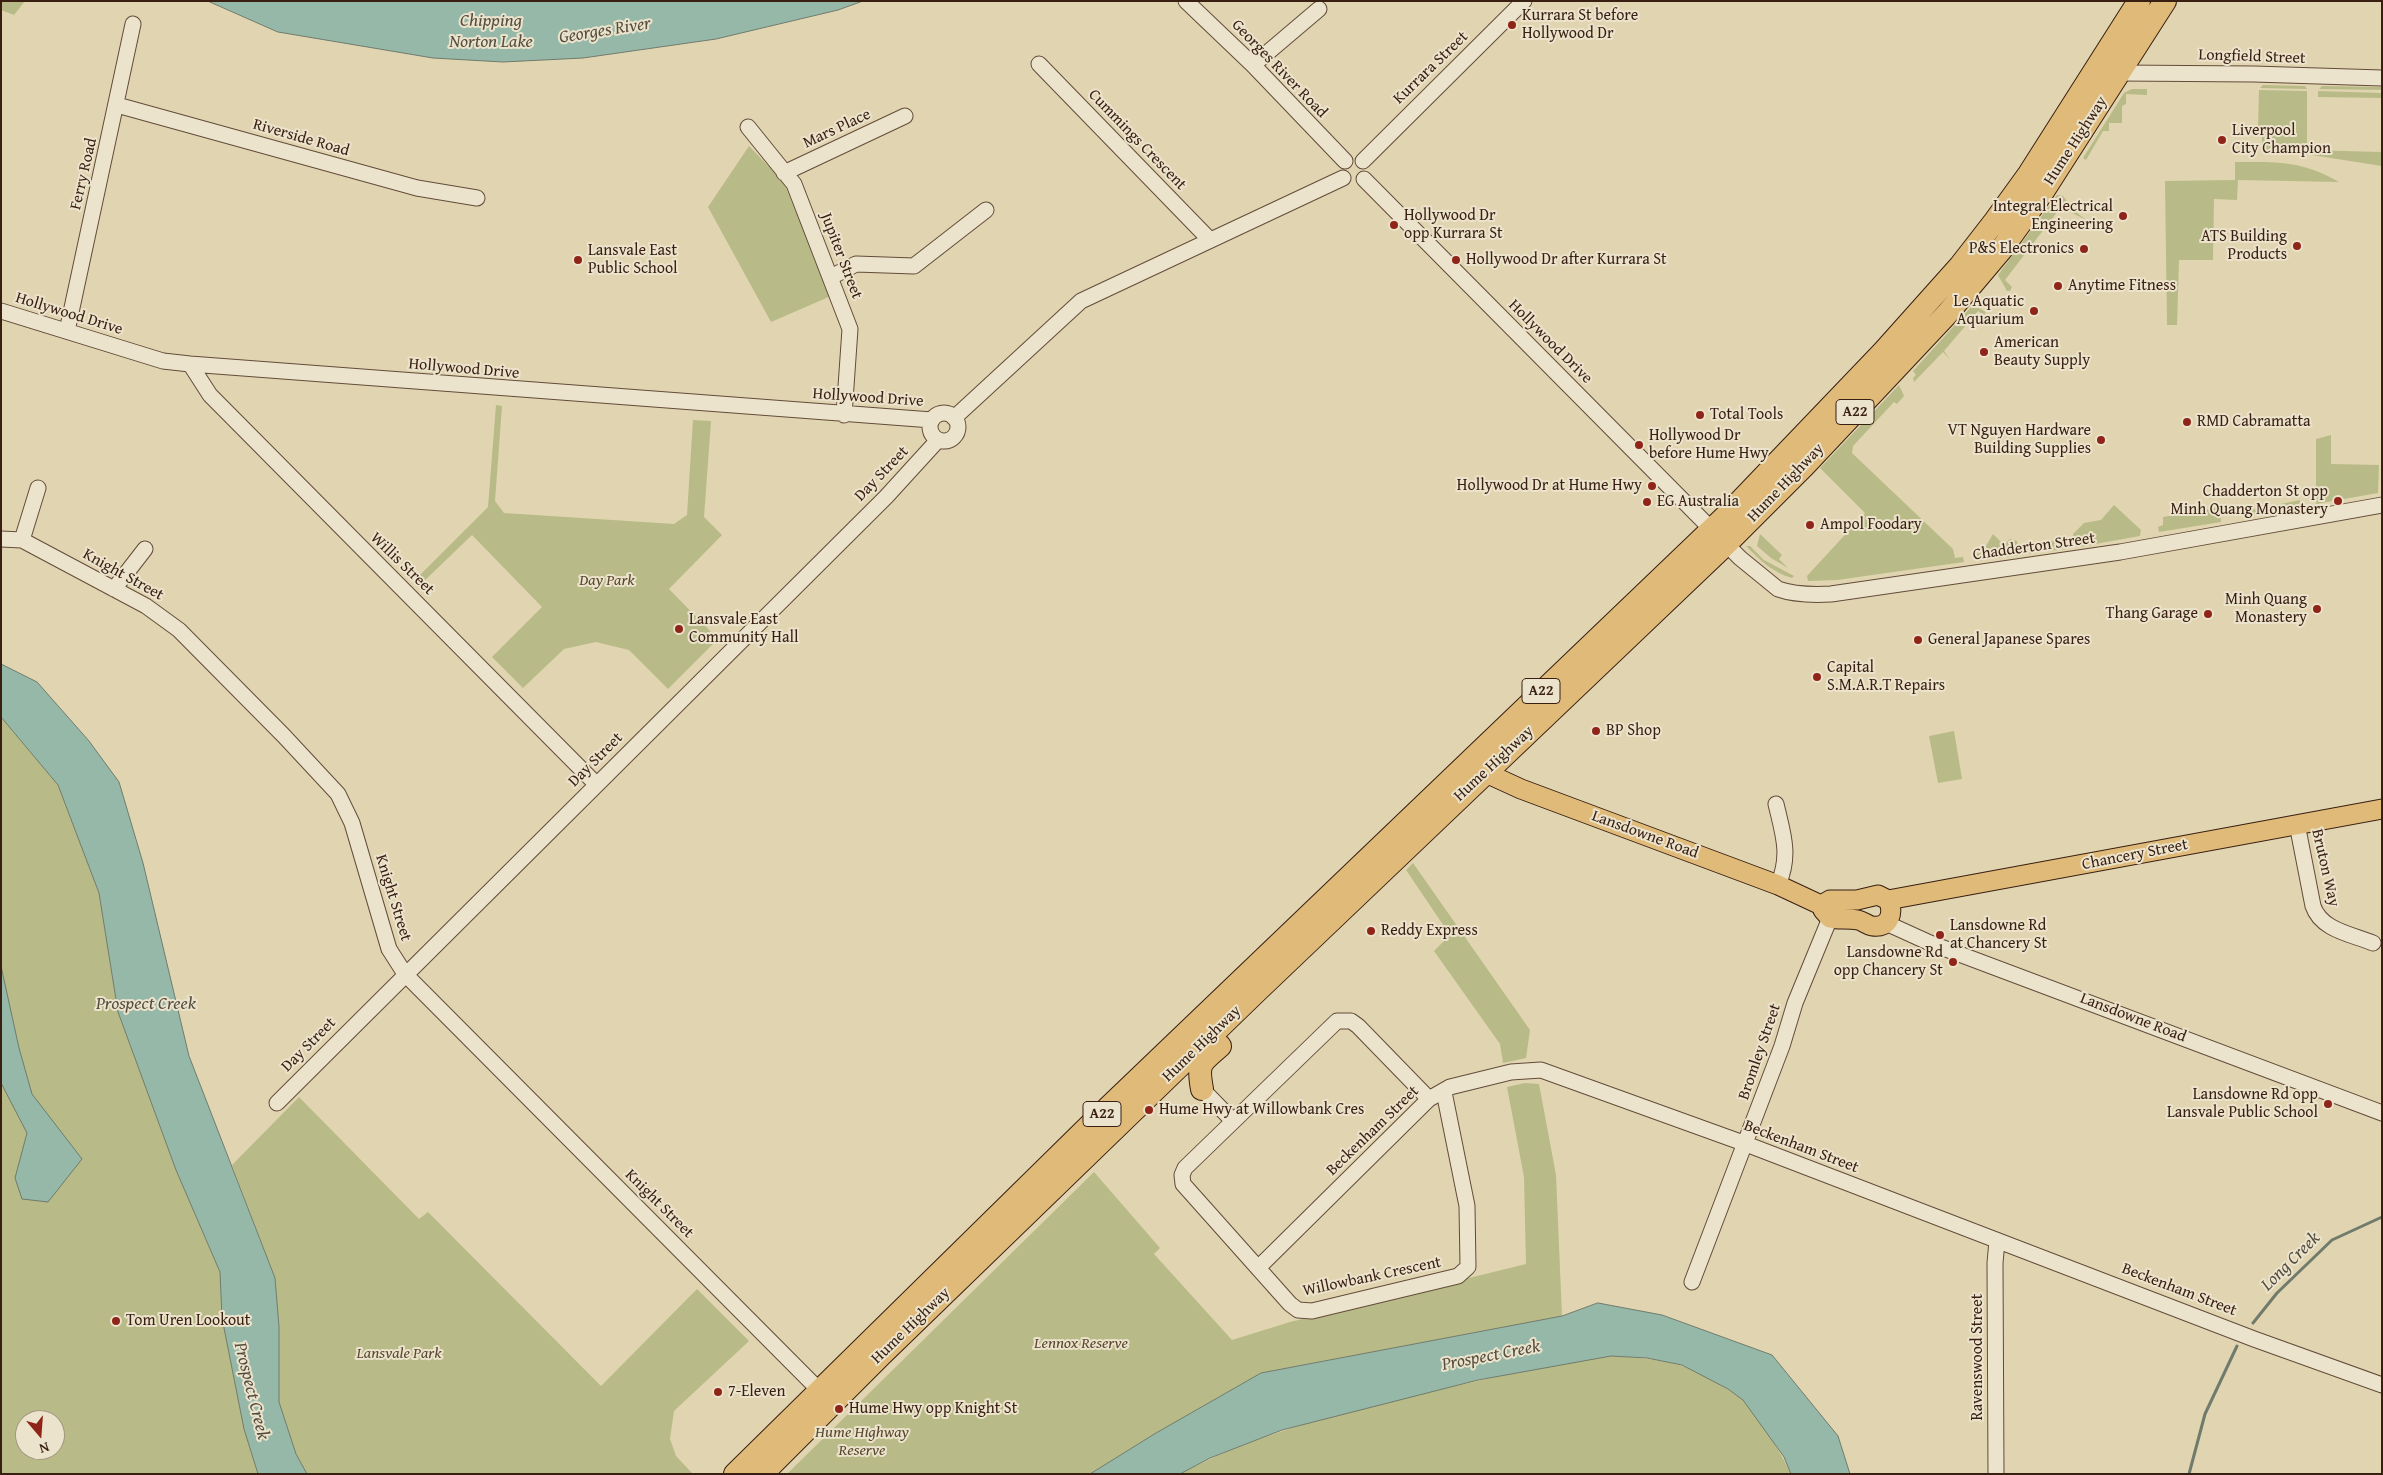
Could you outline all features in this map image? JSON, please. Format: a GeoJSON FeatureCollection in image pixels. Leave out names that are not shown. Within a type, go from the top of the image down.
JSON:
{"type":"FeatureCollection","features":[{"type":"Feature","properties":{"kind":"highway","name":"Hume Highway"},"geometry":{"type":"LineString","coordinates":[[1719,537],[1960,266],[2029,174],[2139,1]]}},
{"type":"Feature","properties":{"kind":"highway","name":"Hume Highway"},"geometry":{"type":"LineString","coordinates":[[735,1474],[1089,1126],[1479,765],[1920,343],[1986,269],[2037,201],[2165,1]]}},
{"type":"Feature","properties":{"kind":"highway","name":"Hume Highway"},"geometry":{"type":"LineString","coordinates":[[762,1474],[882,1354],[1257,991],[1479,765]]}},
{"type":"Feature","properties":{"kind":"highway"},"geometry":{"type":"LineString","coordinates":[[1202,1089],[1199,1072],[1201,1065],[1242,1023],[1257,991]]}},
{"type":"Feature","properties":{"kind":"highway"},"geometry":{"type":"LineString","coordinates":[[1163,1082],[1182,1080],[1202,1089]]}},
{"type":"Feature","properties":{"kind":"main road","name":"Lansdowne Road"},"geometry":{"type":"LineString","coordinates":[[1479,765],[1521,789],[1778,885],[1827,912]]}},
{"type":"Feature","properties":{"kind":"main road","name":"Chancery Street"},"geometry":{"type":"LineString","coordinates":[[1827,912],[1830,900],[1857,900],[1878,895],[1888,900],[2382,809]]}},
{"type":"Feature","properties":{"kind":"main road"},"geometry":{"type":"LineString","coordinates":[[1827,912],[1874,926],[1886,923],[1892,912],[1888,900]]}},
{"type":"Feature","properties":{"kind":"street","name":"Georges River Road"},"geometry":{"type":"LineString","coordinates":[[1186,1],[1253,65],[1346,161]]}},
{"type":"Feature","properties":{"kind":"street","name":"Kurrara Street"},"geometry":{"type":"LineString","coordinates":[[1363,161],[1524,1]]}},
{"type":"Feature","properties":{"kind":"street"},"geometry":{"type":"LineString","coordinates":[[1253,65],[1319,9]]}},
{"type":"Feature","properties":{"kind":"street","name":"Ferry Road"},"geometry":{"type":"LineString","coordinates":[[67,331],[118,105],[134,24]]}},
{"type":"Feature","properties":{"kind":"street","name":"Cummings Crescent"},"geometry":{"type":"LineString","coordinates":[[1040,64],[1210,240]]}},
{"type":"Feature","properties":{"kind":"street","name":"Longfield Street"},"geometry":{"type":"LineString","coordinates":[[2120,73],[2254,74],[2382,78]]}},
{"type":"Feature","properties":{"kind":"street","name":"Riverside Road"},"geometry":{"type":"LineString","coordinates":[[118,105],[417,188],[477,198]]}},
{"type":"Feature","properties":{"kind":"street","name":"Mars Place"},"geometry":{"type":"LineString","coordinates":[[784,172],[905,116]]}},
{"type":"Feature","properties":{"kind":"street","name":"Jupiter Street"},"geometry":{"type":"LineString","coordinates":[[748,127],[794,184],[850,329],[844,415]]}},
{"type":"Feature","properties":{"kind":"street"},"geometry":{"type":"LineString","coordinates":[[1356,158],[1363,161],[1368,172],[1364,179],[1353,184],[1344,178],[1341,171],[1346,161],[1356,158]]}},
{"type":"Feature","properties":{"kind":"street"},"geometry":{"type":"LineString","coordinates":[[954,418],[1081,301],[1210,240],[1288,206],[1344,178]]}},
{"type":"Feature","properties":{"kind":"street","name":"Hollywood Drive"},"geometry":{"type":"LineString","coordinates":[[1364,179],[1719,537]]}},
{"type":"Feature","properties":{"kind":"street"},"geometry":{"type":"LineString","coordinates":[[831,277],[856,264],[914,266],[986,210]]}},
{"type":"Feature","properties":{"kind":"street","name":"Hollywood Drive"},"geometry":{"type":"LineString","coordinates":[[1,311],[163,361],[844,415],[932,420]]}},
{"type":"Feature","properties":{"kind":"street","name":"Willis Street"},"geometry":{"type":"LineString","coordinates":[[190,364],[210,395],[596,784]]}},
{"type":"Feature","properties":{"kind":"street"},"geometry":{"type":"LineString","coordinates":[[942,414],[954,418],[957,426],[955,435],[947,440],[938,440],[930,429],[932,420],[942,414]]}},
{"type":"Feature","properties":{"kind":"street","name":"Day Street"},"geometry":{"type":"LineString","coordinates":[[277,1103],[886,497],[938,440]]}},
{"type":"Feature","properties":{"kind":"street"},"geometry":{"type":"LineString","coordinates":[[22,540],[38,488]]}},
{"type":"Feature","properties":{"kind":"street","name":"Chadderton Street"},"geometry":{"type":"LineString","coordinates":[[1719,537],[1752,569],[1778,589],[1818,595],[2110,553],[2382,505]]}},
{"type":"Feature","properties":{"kind":"street","name":"Knight Street"},"geometry":{"type":"LineString","coordinates":[[1,539],[22,540],[146,606],[179,630],[284,736],[338,794],[352,823],[388,949],[405,974],[820,1391]]}},
{"type":"Feature","properties":{"kind":"street"},"geometry":{"type":"LineString","coordinates":[[114,589],[145,548]]}},
{"type":"Feature","properties":{"kind":"street"},"geometry":{"type":"LineString","coordinates":[[1776,804],[1786,856],[1784,870],[1778,885]]}},
{"type":"Feature","properties":{"kind":"street","name":"Bruton Way"},"geometry":{"type":"LineString","coordinates":[[2297,824],[2313,906],[2318,918],[2330,926],[2373,943]]}},
{"type":"Feature","properties":{"kind":"street","name":"Bromley Street"},"geometry":{"type":"LineString","coordinates":[[1692,1282],[1782,1046],[1827,912]]}},
{"type":"Feature","properties":{"kind":"street","name":"Lansdowne Road"},"geometry":{"type":"LineString","coordinates":[[1886,923],[1930,943],[2382,1113]]}},
{"type":"Feature","properties":{"kind":"street","name":"Willowbank Crescent"},"geometry":{"type":"LineString","coordinates":[[1429,1099],[1358,1026],[1351,1022],[1337,1021],[1185,1168],[1182,1175],[1183,1184],[1290,1304],[1298,1310],[1312,1311],[1458,1276],[1468,1267],[1468,1206],[1444,1092]]}},
{"type":"Feature","properties":{"kind":"street","name":"Beckenham Street"},"geometry":{"type":"LineString","coordinates":[[1258,1268],[1429,1099],[1450,1088],[1511,1072],[1541,1070],[1746,1144],[1997,1241],[2382,1385]]}},
{"type":"Feature","properties":{"kind":"street"},"geometry":{"type":"LineString","coordinates":[[1202,1089],[1233,1121]]}},
{"type":"Feature","properties":{"kind":"street","name":"Ravenswood Street"},"geometry":{"type":"LineString","coordinates":[[1996,1474],[1995,1263],[1997,1241]]}},
{"type":"Feature","properties":{"kind":"green space"},"geometry":{"type":"Polygon","coordinates":[[[1,1],[25,1],[14,15],[1,10],[1,1]]]}},
{"type":"Feature","properties":{"kind":"green space"},"geometry":{"type":"Polygon","coordinates":[[[2263,85],[2305,86],[2307,89],[2260,88],[2263,85]]]}},
{"type":"Feature","properties":{"kind":"green space"},"geometry":{"type":"Polygon","coordinates":[[[2322,86],[2382,87],[2382,90],[2319,89],[2322,86]]]}},
{"type":"Feature","properties":{"kind":"green space"},"geometry":{"type":"Polygon","coordinates":[[[2132,89],[2147,89],[2147,95],[2126,94],[2126,104],[2122,106],[2122,123],[2109,123],[2109,131],[2103,131],[2086,160],[2083,158],[2124,93],[2132,89]]]}},
{"type":"Feature","properties":{"kind":"green space"},"geometry":{"type":"Polygon","coordinates":[[[2259,90],[2307,91],[2307,150],[2382,152],[2382,166],[2296,151],[2262,151],[2262,130],[2258,129],[2259,90]]]}},
{"type":"Feature","properties":{"kind":"green space"},"geometry":{"type":"Polygon","coordinates":[[[2318,91],[2382,93],[2382,98],[2318,97],[2318,91]]]}},
{"type":"Feature","properties":{"kind":"green space"},"geometry":{"type":"Polygon","coordinates":[[[749,146],[779,177],[786,188],[831,296],[771,322],[708,207],[749,146]]]}},
{"type":"Feature","properties":{"kind":"green space"},"geometry":{"type":"Polygon","coordinates":[[[2235,162],[2276,163],[2300,166],[2339,182],[2238,180],[2237,200],[2214,199],[2213,260],[2179,260],[2177,325],[2167,325],[2165,181],[2235,180],[2235,162]]]}},
{"type":"Feature","properties":{"kind":"green space"},"geometry":{"type":"Polygon","coordinates":[[[2057,195],[2063,196],[2076,212],[2086,220],[2061,207],[2005,280],[2012,287],[2010,291],[2007,291],[1998,275],[2057,195]]]}},
{"type":"Feature","properties":{"kind":"green space"},"geometry":{"type":"Polygon","coordinates":[[[1973,305],[1986,312],[1984,315],[1978,311],[1944,351],[1950,359],[1943,352],[1914,382],[1913,378],[1916,375],[1913,371],[1973,305]]]}},
{"type":"Feature","properties":{"kind":"green space"},"geometry":{"type":"Polygon","coordinates":[[[1899,385],[1904,396],[1897,404],[1894,402],[1853,446],[1852,453],[1953,549],[1955,558],[1963,557],[1964,562],[1837,580],[1808,581],[1807,576],[1865,513],[1820,468],[1899,385]]]}},
{"type":"Feature","properties":{"kind":"green space","name":"Day Park"},"geometry":{"type":"Polygon","coordinates":[[[496,405],[502,406],[495,501],[504,513],[674,524],[687,515],[693,420],[711,421],[704,517],[722,535],[669,589],[718,639],[668,689],[629,650],[596,642],[564,649],[523,688],[492,657],[542,607],[472,535],[421,584],[416,579],[488,507],[496,405]]]}},
{"type":"Feature","properties":{"kind":"green space"},"geometry":{"type":"Polygon","coordinates":[[[2331,435],[2331,464],[2379,465],[2378,493],[2316,504],[2316,439],[2331,435]]]}},
{"type":"Feature","properties":{"kind":"green space"},"geometry":{"type":"Polygon","coordinates":[[[2300,500],[2299,507],[2244,517],[2241,512],[2300,500]]]}},
{"type":"Feature","properties":{"kind":"green space"},"geometry":{"type":"Polygon","coordinates":[[[2114,505],[2141,530],[2140,536],[2078,547],[2075,545],[2073,534],[2084,523],[2101,520],[2114,505]]]}},
{"type":"Feature","properties":{"kind":"green space"},"geometry":{"type":"Polygon","coordinates":[[[2220,507],[2221,522],[2159,532],[2158,527],[2163,525],[2163,517],[2220,507]]]}},
{"type":"Feature","properties":{"kind":"green space"},"geometry":{"type":"Polygon","coordinates":[[[1760,534],[1782,555],[1779,559],[1788,568],[1771,558],[1757,546],[1760,534]]]}},
{"type":"Feature","properties":{"kind":"green space"},"geometry":{"type":"Polygon","coordinates":[[[1993,534],[2004,545],[2010,539],[2017,541],[2018,546],[2034,544],[2033,553],[1977,561],[1975,554],[1987,552],[1986,546],[1993,534]]]}},
{"type":"Feature","properties":{"kind":"green space"},"geometry":{"type":"Polygon","coordinates":[[[2064,540],[2063,549],[2048,551],[2044,548],[2043,542],[2064,540]]]}},
{"type":"Feature","properties":{"kind":"green space"},"geometry":{"type":"Polygon","coordinates":[[[1746,546],[1750,546],[1764,560],[1794,576],[1792,578],[1785,576],[1773,569],[1746,546]]]}},
{"type":"Feature","properties":{"kind":"green space"},"geometry":{"type":"Polygon","coordinates":[[[1,717],[58,785],[99,893],[118,1012],[176,1170],[220,1272],[222,1318],[244,1429],[258,1474],[1,1474],[1,717]]]}},
{"type":"Feature","properties":{"kind":"green space"},"geometry":{"type":"Polygon","coordinates":[[[1954,731],[1962,779],[1938,783],[1929,736],[1954,731]]]}},
{"type":"Feature","properties":{"kind":"green space"},"geometry":{"type":"Polygon","coordinates":[[[1413,863],[1530,1030],[1526,1058],[1503,1063],[1500,1044],[1434,951],[1450,935],[1406,870],[1413,863]]]}},
{"type":"Feature","properties":{"kind":"green space","name":"Lennox Reserve"},"geometry":{"type":"Polygon","coordinates":[[[1525,1083],[1539,1084],[1556,1175],[1562,1316],[1261,1373],[1156,1433],[1090,1474],[787,1474],[1094,1172],[1160,1248],[1154,1254],[1232,1340],[1290,1322],[1526,1264],[1524,1177],[1507,1087],[1525,1083]]]}},
{"type":"Feature","properties":{"kind":"green space","name":"Lansvale Park"},"geometry":{"type":"Polygon","coordinates":[[[299,1097],[419,1219],[428,1212],[601,1386],[697,1289],[749,1341],[674,1411],[670,1439],[676,1456],[693,1474],[307,1474],[296,1454],[279,1402],[279,1327],[275,1278],[232,1165],[299,1097]]]}},
{"type":"Feature","properties":{"kind":"green space"},"geometry":{"type":"Polygon","coordinates":[[[1611,1356],[1662,1361],[1679,1365],[1703,1375],[1731,1391],[1743,1400],[1756,1415],[1791,1474],[1180,1474],[1236,1448],[1323,1419],[1487,1379],[1611,1356]]]}},
{"type":"Feature","properties":{"kind":"water","name":"Chipping Norton Lake"},"geometry":{"type":"Polygon","coordinates":[[[208,1],[863,1],[838,10],[716,39],[583,58],[503,62],[433,58],[278,32],[208,1]]]}},
{"type":"Feature","properties":{"kind":"water","name":"Prospect Creek"},"geometry":{"type":"Polygon","coordinates":[[[1,664],[37,682],[89,741],[119,782],[143,863],[189,1056],[275,1278],[279,1327],[279,1402],[296,1454],[307,1474],[258,1474],[244,1429],[222,1318],[220,1272],[176,1170],[118,1012],[99,893],[58,785],[1,717],[1,664]]]}},
{"type":"Feature","properties":{"kind":"water"},"geometry":{"type":"Polygon","coordinates":[[[1,966],[19,1048],[32,1094],[82,1159],[48,1202],[22,1199],[15,1178],[27,1133],[1,1083],[1,966]]]}},
{"type":"Feature","properties":{"kind":"water","name":"Prospect Creek"},"geometry":{"type":"Polygon","coordinates":[[[1598,1303],[1662,1315],[1772,1355],[1838,1436],[1850,1474],[1791,1474],[1784,1457],[1743,1400],[1728,1389],[1682,1365],[1647,1358],[1611,1356],[1478,1380],[1282,1430],[1210,1458],[1180,1474],[1090,1474],[1156,1433],[1261,1373],[1562,1316],[1598,1303]]]}},
{"type":"Feature","properties":{"kind":"waterway","name":"Long Creek"},"geometry":{"type":"LineString","coordinates":[[2253,1323],[2277,1293],[2332,1240],[2382,1217]]}},
{"type":"Feature","properties":{"kind":"waterway","name":"Long Creek"},"geometry":{"type":"LineString","coordinates":[[2189,1474],[2205,1414],[2237,1346]]}},
{"type":"Feature","properties":{"kind":"place","name":"Kurrara St before Hollywood Dr"},"geometry":{"type":"Point","coordinates":[1512,25]}},
{"type":"Feature","properties":{"kind":"place","name":"Liverpool City Champion"},"geometry":{"type":"Point","coordinates":[2222,140]}},
{"type":"Feature","properties":{"kind":"place","name":"Integral Electrical Engineering"},"geometry":{"type":"Point","coordinates":[2123,216]}},
{"type":"Feature","properties":{"kind":"place","name":"Hollywood Dr opp Kurrara St"},"geometry":{"type":"Point","coordinates":[1394,225]}},
{"type":"Feature","properties":{"kind":"place","name":"ATS Building Products"},"geometry":{"type":"Point","coordinates":[2297,246]}},
{"type":"Feature","properties":{"kind":"place","name":"P&S Electronics"},"geometry":{"type":"Point","coordinates":[2084,249]}},
{"type":"Feature","properties":{"kind":"place","name":"Lansvale East Public School"},"geometry":{"type":"Point","coordinates":[578,260]}},
{"type":"Feature","properties":{"kind":"place","name":"Hollywood Dr after Kurrara St"},"geometry":{"type":"Point","coordinates":[1456,260]}},
{"type":"Feature","properties":{"kind":"place","name":"Anytime Fitness"},"geometry":{"type":"Point","coordinates":[2058,286]}},
{"type":"Feature","properties":{"kind":"place","name":"Le Aquatic Aquarium"},"geometry":{"type":"Point","coordinates":[2034,311]}},
{"type":"Feature","properties":{"kind":"place","name":"American Beauty Supply"},"geometry":{"type":"Point","coordinates":[1984,352]}},
{"type":"Feature","properties":{"kind":"place","name":"Total Tools"},"geometry":{"type":"Point","coordinates":[1700,415]}},
{"type":"Feature","properties":{"kind":"place","name":"RMD Cabramatta"},"geometry":{"type":"Point","coordinates":[2187,422]}},
{"type":"Feature","properties":{"kind":"place","name":"VT Nguyen Hardware Building Supplies"},"geometry":{"type":"Point","coordinates":[2101,440]}},
{"type":"Feature","properties":{"kind":"place","name":"Hollywood Dr before Hume Hwy"},"geometry":{"type":"Point","coordinates":[1639,445]}},
{"type":"Feature","properties":{"kind":"place","name":"Hollywood Dr at Hume Hwy"},"geometry":{"type":"Point","coordinates":[1652,486]}},
{"type":"Feature","properties":{"kind":"place","name":"Chadderton St opp Minh Quang Monastery"},"geometry":{"type":"Point","coordinates":[2338,501]}},
{"type":"Feature","properties":{"kind":"place","name":"EG Australia"},"geometry":{"type":"Point","coordinates":[1647,502]}},
{"type":"Feature","properties":{"kind":"place","name":"Ampol Foodary"},"geometry":{"type":"Point","coordinates":[1810,525]}},
{"type":"Feature","properties":{"kind":"place","name":"Minh Quang Monastery"},"geometry":{"type":"Point","coordinates":[2317,609]}},
{"type":"Feature","properties":{"kind":"place","name":"Thang Garage"},"geometry":{"type":"Point","coordinates":[2208,614]}},
{"type":"Feature","properties":{"kind":"place","name":"Lansvale East Community Hall"},"geometry":{"type":"Point","coordinates":[679,629]}},
{"type":"Feature","properties":{"kind":"place","name":"General Japanese Spares"},"geometry":{"type":"Point","coordinates":[1918,640]}},
{"type":"Feature","properties":{"kind":"place","name":"Capital S.M.A.R.T Repairs"},"geometry":{"type":"Point","coordinates":[1817,677]}},
{"type":"Feature","properties":{"kind":"place","name":"BP Shop"},"geometry":{"type":"Point","coordinates":[1596,731]}},
{"type":"Feature","properties":{"kind":"place","name":"Reddy Express"},"geometry":{"type":"Point","coordinates":[1371,931]}},
{"type":"Feature","properties":{"kind":"place","name":"Lansdowne Rd at Chancery St"},"geometry":{"type":"Point","coordinates":[1940,935]}},
{"type":"Feature","properties":{"kind":"place","name":"Lansdowne Rd opp Chancery St"},"geometry":{"type":"Point","coordinates":[1953,962]}},
{"type":"Feature","properties":{"kind":"place","name":"Lansdowne Rd opp Lansvale Public School"},"geometry":{"type":"Point","coordinates":[2328,1104]}},
{"type":"Feature","properties":{"kind":"place","name":"Hume Hwy at Willowbank Cres"},"geometry":{"type":"Point","coordinates":[1149,1110]}},
{"type":"Feature","properties":{"kind":"place","name":"Tom Uren Lookout"},"geometry":{"type":"Point","coordinates":[116,1321]}},
{"type":"Feature","properties":{"kind":"place","name":"7-Eleven"},"geometry":{"type":"Point","coordinates":[718,1392]}},
{"type":"Feature","properties":{"kind":"place","name":"Hume Hwy opp Knight St"},"geometry":{"type":"Point","coordinates":[839,1409]}},
{"type":"Feature","properties":{"kind":"water label","name":"Georges River"},"geometry":{"type":"Point","coordinates":[605,31]}},
{"type":"Feature","properties":{"kind":"park label","name":"Hume Highway Reserve"},"geometry":{"type":"Point","coordinates":[862,1442]}}]}
